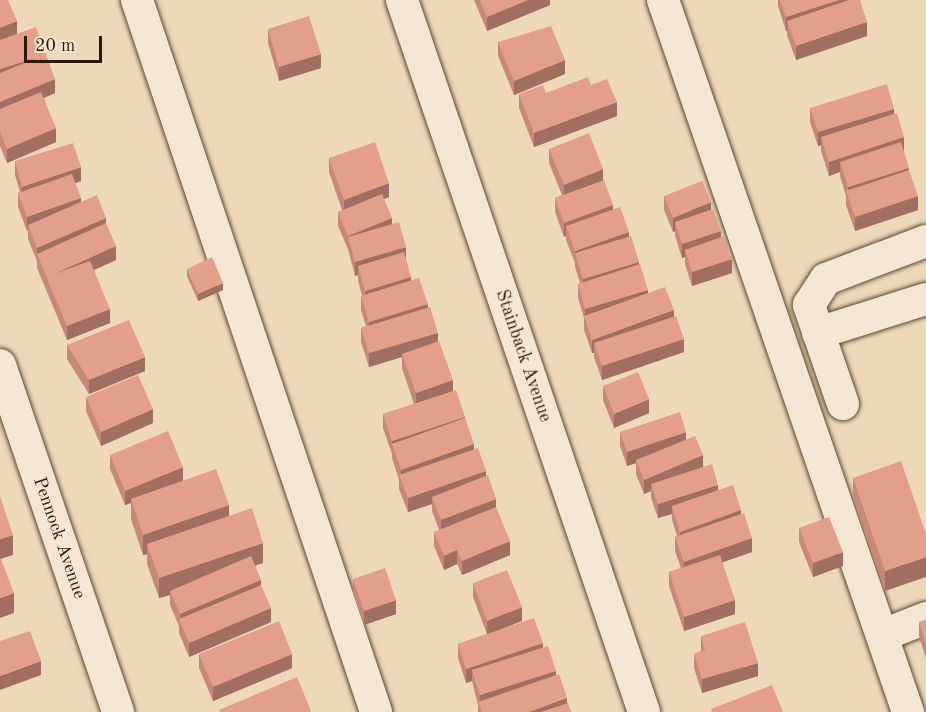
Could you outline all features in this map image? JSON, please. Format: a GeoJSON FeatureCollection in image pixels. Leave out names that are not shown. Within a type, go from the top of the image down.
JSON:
{"type":"FeatureCollection","features":[{"type":"Feature","properties":{"kind":"street"},"geometry":{"type":"LineString","coordinates":[[137,0],[376,712]]}},
{"type":"Feature","properties":{"kind":"street","name":"Stainback Avenue"},"geometry":{"type":"LineString","coordinates":[[402,0],[644,712]]}},
{"type":"Feature","properties":{"kind":"street"},"geometry":{"type":"LineString","coordinates":[[663,0],[908,712]]}},
{"type":"Feature","properties":{"kind":"street"},"geometry":{"type":"LineString","coordinates":[[843,404],[808,305],[826,279],[926,242]]}},
{"type":"Feature","properties":{"kind":"street"},"geometry":{"type":"LineString","coordinates":[[818,333],[926,299]]}},
{"type":"Feature","properties":{"kind":"street","name":"Pennock Avenue"},"geometry":{"type":"LineString","coordinates":[[0,365],[118,712]]}},
{"type":"Feature","properties":{"kind":"street"},"geometry":{"type":"LineString","coordinates":[[883,635],[926,618]]}},
{"type":"Feature","properties":{"kind":"building"},"geometry":{"type":"Polygon","coordinates":[[[0,0],[8,0],[17,21],[0,28],[0,0]]]}},
{"type":"Feature","properties":{"kind":"building"},"geometry":{"type":"Polygon","coordinates":[[[480,0],[528,0],[487,17],[480,0]]]}},
{"type":"Feature","properties":{"kind":"building"},"geometry":{"type":"Polygon","coordinates":[[[780,0],[839,0],[786,17],[780,0]]]}},
{"type":"Feature","properties":{"kind":"building"},"geometry":{"type":"Polygon","coordinates":[[[849,0],[860,0],[867,22],[796,46],[787,21],[849,0]]]}},
{"type":"Feature","properties":{"kind":"building"},"geometry":{"type":"Polygon","coordinates":[[[309,16],[321,54],[279,67],[268,29],[309,16]]]}},
{"type":"Feature","properties":{"kind":"building"},"geometry":{"type":"Polygon","coordinates":[[[551,26],[565,60],[514,81],[498,42],[551,26]]]}},
{"type":"Feature","properties":{"kind":"building"},"geometry":{"type":"Polygon","coordinates":[[[36,27],[55,79],[0,102],[0,73],[39,57],[0,69],[0,40],[36,27]]]}},
{"type":"Feature","properties":{"kind":"building"},"geometry":{"type":"Polygon","coordinates":[[[588,77],[591,85],[607,79],[617,102],[534,133],[519,94],[543,85],[546,93],[588,77]]]}},
{"type":"Feature","properties":{"kind":"building"},"geometry":{"type":"Polygon","coordinates":[[[887,84],[894,109],[818,132],[810,108],[887,84]]]}},
{"type":"Feature","properties":{"kind":"building"},"geometry":{"type":"Polygon","coordinates":[[[41,92],[56,128],[7,149],[0,132],[0,109],[41,92]]]}},
{"type":"Feature","properties":{"kind":"building"},"geometry":{"type":"Polygon","coordinates":[[[897,113],[904,137],[829,162],[821,137],[897,113]]]}},
{"type":"Feature","properties":{"kind":"building"},"geometry":{"type":"Polygon","coordinates":[[[589,133],[603,169],[564,185],[549,149],[589,133]]]}},
{"type":"Feature","properties":{"kind":"building"},"geometry":{"type":"Polygon","coordinates":[[[375,142],[389,183],[344,200],[329,158],[375,142]]]}},
{"type":"Feature","properties":{"kind":"building"},"geometry":{"type":"Polygon","coordinates":[[[901,142],[909,168],[848,187],[840,162],[901,142]]]}},
{"type":"Feature","properties":{"kind":"building"},"geometry":{"type":"Polygon","coordinates":[[[73,143],[81,167],[22,187],[15,161],[73,143]]]}},
{"type":"Feature","properties":{"kind":"building"},"geometry":{"type":"Polygon","coordinates":[[[909,170],[918,196],[855,217],[846,191],[909,170]]]}},
{"type":"Feature","properties":{"kind":"building"},"geometry":{"type":"Polygon","coordinates":[[[72,174],[81,198],[27,217],[18,193],[72,174]]]}},
{"type":"Feature","properties":{"kind":"building"},"geometry":{"type":"Polygon","coordinates":[[[604,180],[613,205],[564,223],[555,198],[604,180]]]}},
{"type":"Feature","properties":{"kind":"building"},"geometry":{"type":"Polygon","coordinates":[[[702,181],[711,202],[673,218],[664,196],[702,181]]]}},
{"type":"Feature","properties":{"kind":"building"},"geometry":{"type":"Polygon","coordinates":[[[382,194],[392,218],[348,236],[338,212],[382,194]]]}},
{"type":"Feature","properties":{"kind":"building"},"geometry":{"type":"Polygon","coordinates":[[[97,195],[106,218],[37,248],[28,225],[97,195]]]}},
{"type":"Feature","properties":{"kind":"building"},"geometry":{"type":"Polygon","coordinates":[[[620,207],[629,232],[575,251],[566,226],[620,207]]]}},
{"type":"Feature","properties":{"kind":"building"},"geometry":{"type":"Polygon","coordinates":[[[713,209],[721,231],[682,244],[675,222],[713,209]]]}},
{"type":"Feature","properties":{"kind":"building"},"geometry":{"type":"Polygon","coordinates":[[[399,222],[406,247],[355,262],[348,237],[399,222]]]}},
{"type":"Feature","properties":{"kind":"building"},"geometry":{"type":"Polygon","coordinates":[[[106,223],[116,246],[54,274],[90,261],[110,309],[67,326],[37,254],[106,223]]]}},
{"type":"Feature","properties":{"kind":"building"},"geometry":{"type":"Polygon","coordinates":[[[631,236],[639,262],[583,279],[575,253],[631,236]]]}},
{"type":"Feature","properties":{"kind":"building"},"geometry":{"type":"Polygon","coordinates":[[[724,236],[732,259],[692,272],[685,250],[724,236]]]}},
{"type":"Feature","properties":{"kind":"building"},"geometry":{"type":"Polygon","coordinates":[[[404,252],[411,277],[365,291],[358,266],[404,252]]]}},
{"type":"Feature","properties":{"kind":"building"},"geometry":{"type":"Polygon","coordinates":[[[212,257],[223,283],[198,294],[187,269],[212,257]]]}},
{"type":"Feature","properties":{"kind":"building"},"geometry":{"type":"Polygon","coordinates":[[[640,264],[648,290],[585,309],[578,284],[640,264]]]}},
{"type":"Feature","properties":{"kind":"building"},"geometry":{"type":"Polygon","coordinates":[[[419,278],[428,304],[369,322],[361,296],[419,278]]]}},
{"type":"Feature","properties":{"kind":"building"},"geometry":{"type":"Polygon","coordinates":[[[665,287],[674,310],[592,340],[584,316],[665,287]]]}},
{"type":"Feature","properties":{"kind":"building"},"geometry":{"type":"Polygon","coordinates":[[[430,307],[438,333],[369,353],[361,328],[430,307]]]}},
{"type":"Feature","properties":{"kind":"building"},"geometry":{"type":"Polygon","coordinates":[[[676,316],[684,339],[602,366],[594,343],[676,316]]]}},
{"type":"Feature","properties":{"kind":"building"},"geometry":{"type":"Polygon","coordinates":[[[129,320],[145,357],[89,380],[67,345],[129,320]]]}},
{"type":"Feature","properties":{"kind":"building"},"geometry":{"type":"Polygon","coordinates":[[[439,341],[453,380],[416,393],[402,354],[439,341]]]}},
{"type":"Feature","properties":{"kind":"building"},"geometry":{"type":"Polygon","coordinates":[[[638,372],[649,399],[614,414],[603,386],[638,372]]]}},
{"type":"Feature","properties":{"kind":"building"},"geometry":{"type":"Polygon","coordinates":[[[138,375],[153,409],[101,432],[86,397],[138,375]]]}},
{"type":"Feature","properties":{"kind":"building"},"geometry":{"type":"Polygon","coordinates":[[[456,390],[465,417],[392,441],[383,414],[456,390]]]}},
{"type":"Feature","properties":{"kind":"building"},"geometry":{"type":"Polygon","coordinates":[[[680,412],[686,432],[627,452],[620,432],[680,412]]]}},
{"type":"Feature","properties":{"kind":"building"},"geometry":{"type":"Polygon","coordinates":[[[465,418],[474,444],[401,470],[392,444],[465,418]]]}},
{"type":"Feature","properties":{"kind":"building"},"geometry":{"type":"Polygon","coordinates":[[[168,431],[183,467],[125,491],[110,455],[168,431]]]}},
{"type":"Feature","properties":{"kind":"building"},"geometry":{"type":"Polygon","coordinates":[[[695,436],[703,455],[644,480],[636,460],[695,436]]]}},
{"type":"Feature","properties":{"kind":"building"},"geometry":{"type":"Polygon","coordinates":[[[478,448],[486,471],[408,498],[399,475],[478,448]]]}},
{"type":"Feature","properties":{"kind":"building"},"geometry":{"type":"Polygon","coordinates":[[[901,461],[926,534],[926,557],[885,571],[853,478],[901,461]]]}},
{"type":"Feature","properties":{"kind":"building"},"geometry":{"type":"Polygon","coordinates":[[[712,464],[718,485],[658,504],[651,484],[712,464]]]}},
{"type":"Feature","properties":{"kind":"building"},"geometry":{"type":"Polygon","coordinates":[[[216,469],[229,505],[143,535],[131,499],[216,469]]]}},
{"type":"Feature","properties":{"kind":"building"},"geometry":{"type":"Polygon","coordinates":[[[488,475],[496,499],[441,520],[432,497],[488,475]]]}},
{"type":"Feature","properties":{"kind":"building"},"geometry":{"type":"Polygon","coordinates":[[[733,485],[741,510],[680,532],[672,506],[733,485]]]}},
{"type":"Feature","properties":{"kind":"building"},"geometry":{"type":"Polygon","coordinates":[[[0,496],[13,535],[0,539],[0,496]]]}},
{"type":"Feature","properties":{"kind":"building"},"geometry":{"type":"Polygon","coordinates":[[[496,507],[510,541],[462,561],[457,550],[444,556],[434,532],[496,507]]]}},
{"type":"Feature","properties":{"kind":"building"},"geometry":{"type":"Polygon","coordinates":[[[252,508],[263,543],[159,578],[147,544],[252,508]]]}},
{"type":"Feature","properties":{"kind":"building"},"geometry":{"type":"Polygon","coordinates":[[[744,513],[752,538],[684,562],[675,537],[744,513]]]}},
{"type":"Feature","properties":{"kind":"building"},"geometry":{"type":"Polygon","coordinates":[[[829,517],[843,552],[813,563],[799,528],[829,517]]]}},
{"type":"Feature","properties":{"kind":"building"},"geometry":{"type":"Polygon","coordinates":[[[720,555],[735,600],[684,617],[669,572],[720,555]]]}},
{"type":"Feature","properties":{"kind":"building"},"geometry":{"type":"Polygon","coordinates":[[[251,556],[261,580],[180,614],[170,591],[251,556]]]}},
{"type":"Feature","properties":{"kind":"building"},"geometry":{"type":"Polygon","coordinates":[[[0,559],[14,593],[0,598],[0,559]]]}},
{"type":"Feature","properties":{"kind":"building"},"geometry":{"type":"Polygon","coordinates":[[[385,568],[396,600],[364,611],[353,579],[385,568]]]}},
{"type":"Feature","properties":{"kind":"building"},"geometry":{"type":"Polygon","coordinates":[[[507,570],[522,607],[487,621],[473,583],[507,570]]]}},
{"type":"Feature","properties":{"kind":"building"},"geometry":{"type":"Polygon","coordinates":[[[261,585],[271,608],[189,643],[179,619],[261,585]]]}},
{"type":"Feature","properties":{"kind":"building"},"geometry":{"type":"Polygon","coordinates":[[[534,618],[543,643],[466,669],[458,644],[534,618]]]}},
{"type":"Feature","properties":{"kind":"building"},"geometry":{"type":"Polygon","coordinates":[[[926,620],[926,645],[919,622],[926,620]]]}},
{"type":"Feature","properties":{"kind":"building"},"geometry":{"type":"Polygon","coordinates":[[[279,621],[292,654],[213,687],[199,654],[279,621]]]}},
{"type":"Feature","properties":{"kind":"building"},"geometry":{"type":"Polygon","coordinates":[[[745,622],[758,663],[702,679],[694,654],[705,650],[701,636],[745,622]]]}},
{"type":"Feature","properties":{"kind":"building"},"geometry":{"type":"Polygon","coordinates":[[[30,631],[41,661],[0,676],[0,641],[30,631]]]}},
{"type":"Feature","properties":{"kind":"building"},"geometry":{"type":"Polygon","coordinates":[[[548,646],[556,671],[480,695],[472,670],[548,646]]]}},
{"type":"Feature","properties":{"kind":"building"},"geometry":{"type":"Polygon","coordinates":[[[559,674],[567,698],[529,712],[482,712],[478,702],[559,674]]]}},
{"type":"Feature","properties":{"kind":"building"},"geometry":{"type":"Polygon","coordinates":[[[297,677],[311,711],[309,712],[220,712],[219,710],[297,677]]]}},
{"type":"Feature","properties":{"kind":"building"},"geometry":{"type":"Polygon","coordinates":[[[772,685],[783,712],[712,712],[711,709],[772,685]]]}},
{"type":"Feature","properties":{"kind":"building"},"geometry":{"type":"Polygon","coordinates":[[[568,703],[571,712],[541,712],[568,703]]]}}]}
